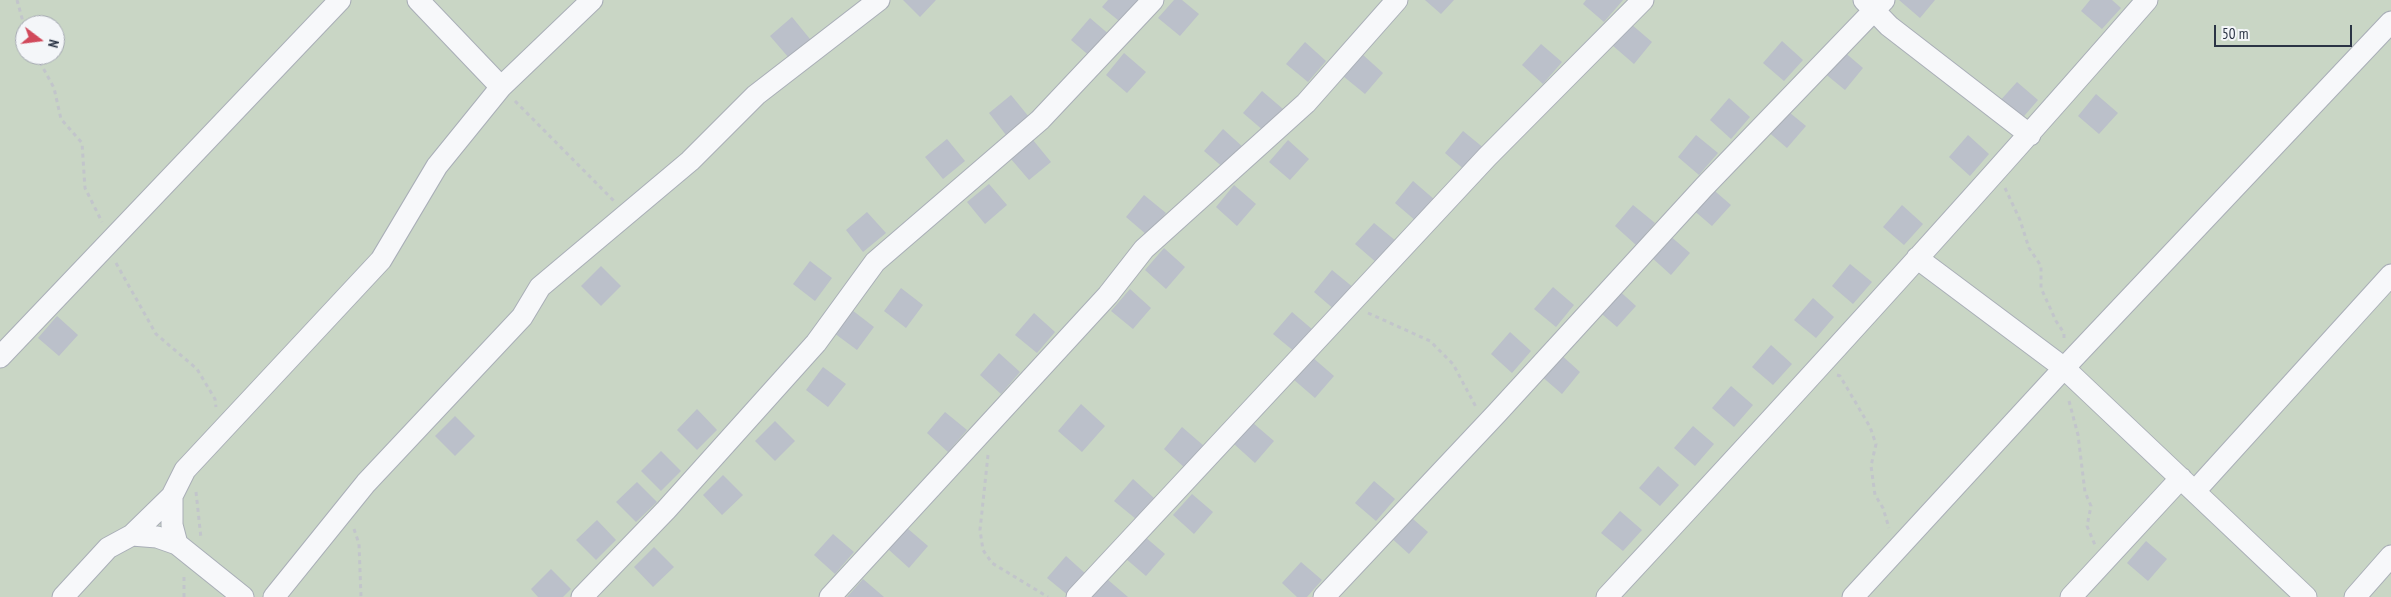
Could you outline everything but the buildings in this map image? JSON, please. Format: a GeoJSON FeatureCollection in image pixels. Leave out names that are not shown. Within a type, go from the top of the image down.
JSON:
{"type":"FeatureCollection","features":[{"type":"Feature","properties":{"kind":"street"},"geometry":{"type":"LineString","coordinates":[[0,357],[340,0]]}},
{"type":"Feature","properties":{"kind":"street"},"geometry":{"type":"LineString","coordinates":[[418,0],[501,87]]}},
{"type":"Feature","properties":{"kind":"street"},"geometry":{"type":"LineString","coordinates":[[63,597],[108,548],[132,535],[172,496],[185,470],[382,260],[437,166],[501,87],[592,0]]}},
{"type":"Feature","properties":{"kind":"street"},"geometry":{"type":"LineString","coordinates":[[274,597],[366,484],[522,317],[540,288],[690,161],[756,95],[879,0]]}},
{"type":"Feature","properties":{"kind":"street"},"geometry":{"type":"LineString","coordinates":[[582,597],[666,510],[816,343],[875,262],[1040,120],[1153,0]]}},
{"type":"Feature","properties":{"kind":"street"},"geometry":{"type":"LineString","coordinates":[[830,597],[1108,295],[1144,249],[1306,103],[1397,0]]}},
{"type":"Feature","properties":{"kind":"street"},"geometry":{"type":"LineString","coordinates":[[1077,597],[1487,157],[1643,0]]}},
{"type":"Feature","properties":{"kind":"street"},"geometry":{"type":"LineString","coordinates":[[1607,597],[1820,368],[1916,258],[2030,135],[2147,0]]}},
{"type":"Feature","properties":{"kind":"street"},"geometry":{"type":"LineString","coordinates":[[1324,597],[1491,419],[1874,3],[1889,26],[2030,135]]}},
{"type":"Feature","properties":{"kind":"street"},"geometry":{"type":"LineString","coordinates":[[1854,597],[2064,368],[2391,22]]}},
{"type":"Feature","properties":{"kind":"street"},"geometry":{"type":"LineString","coordinates":[[1916,258],[2064,368],[2304,596]]}},
{"type":"Feature","properties":{"kind":"street"},"geometry":{"type":"LineString","coordinates":[[2071,597],[2104,561],[2188,485],[2391,275]]}},
{"type":"Feature","properties":{"kind":"street"},"geometry":{"type":"LineString","coordinates":[[172,496],[172,525],[177,544]]}},
{"type":"Feature","properties":{"kind":"street"},"geometry":{"type":"LineString","coordinates":[[132,535],[157,537],[177,544],[243,597]]}},
{"type":"Feature","properties":{"kind":"street"},"geometry":{"type":"LineString","coordinates":[[2355,597],[2391,556]]}},
{"type":"Feature","properties":{"kind":"path"},"geometry":{"type":"LineString","coordinates":[[17,0],[21,15]]}},
{"type":"Feature","properties":{"kind":"path"},"geometry":{"type":"LineString","coordinates":[[41,65],[54,88],[61,119],[82,143],[85,188],[108,242],[156,334],[197,369],[215,399],[220,432]]}},
{"type":"Feature","properties":{"kind":"path"},"geometry":{"type":"LineString","coordinates":[[501,87],[627,214]]}},
{"type":"Feature","properties":{"kind":"path"},"geometry":{"type":"LineString","coordinates":[[1997,172],[2020,220],[2029,248],[2041,266],[2041,288],[2056,321],[2064,333],[2064,368]]}},
{"type":"Feature","properties":{"kind":"path"},"geometry":{"type":"LineString","coordinates":[[1350,304],[1430,341],[1453,364],[1476,407],[1491,419]]}},
{"type":"Feature","properties":{"kind":"path"},"geometry":{"type":"LineString","coordinates":[[1820,368],[1840,376],[1870,428],[1876,444],[1872,466],[1875,495],[1889,526],[1887,560]]}},
{"type":"Feature","properties":{"kind":"path"},"geometry":{"type":"LineString","coordinates":[[2068,398],[2078,435],[2085,492],[2091,506],[2087,526],[2104,561]]}},
{"type":"Feature","properties":{"kind":"path"},"geometry":{"type":"LineString","coordinates":[[988,452],[980,530],[983,550],[992,563],[1048,597]]}},
{"type":"Feature","properties":{"kind":"path"},"geometry":{"type":"LineString","coordinates":[[193,462],[203,565]]}},
{"type":"Feature","properties":{"kind":"path"},"geometry":{"type":"LineString","coordinates":[[346,508],[359,544],[361,597]]}},
{"type":"Feature","properties":{"kind":"green space"},"geometry":{"type":"Polygon","coordinates":[[[0,0],[2391,0],[2391,597],[0,597],[0,0]]]}}]}
